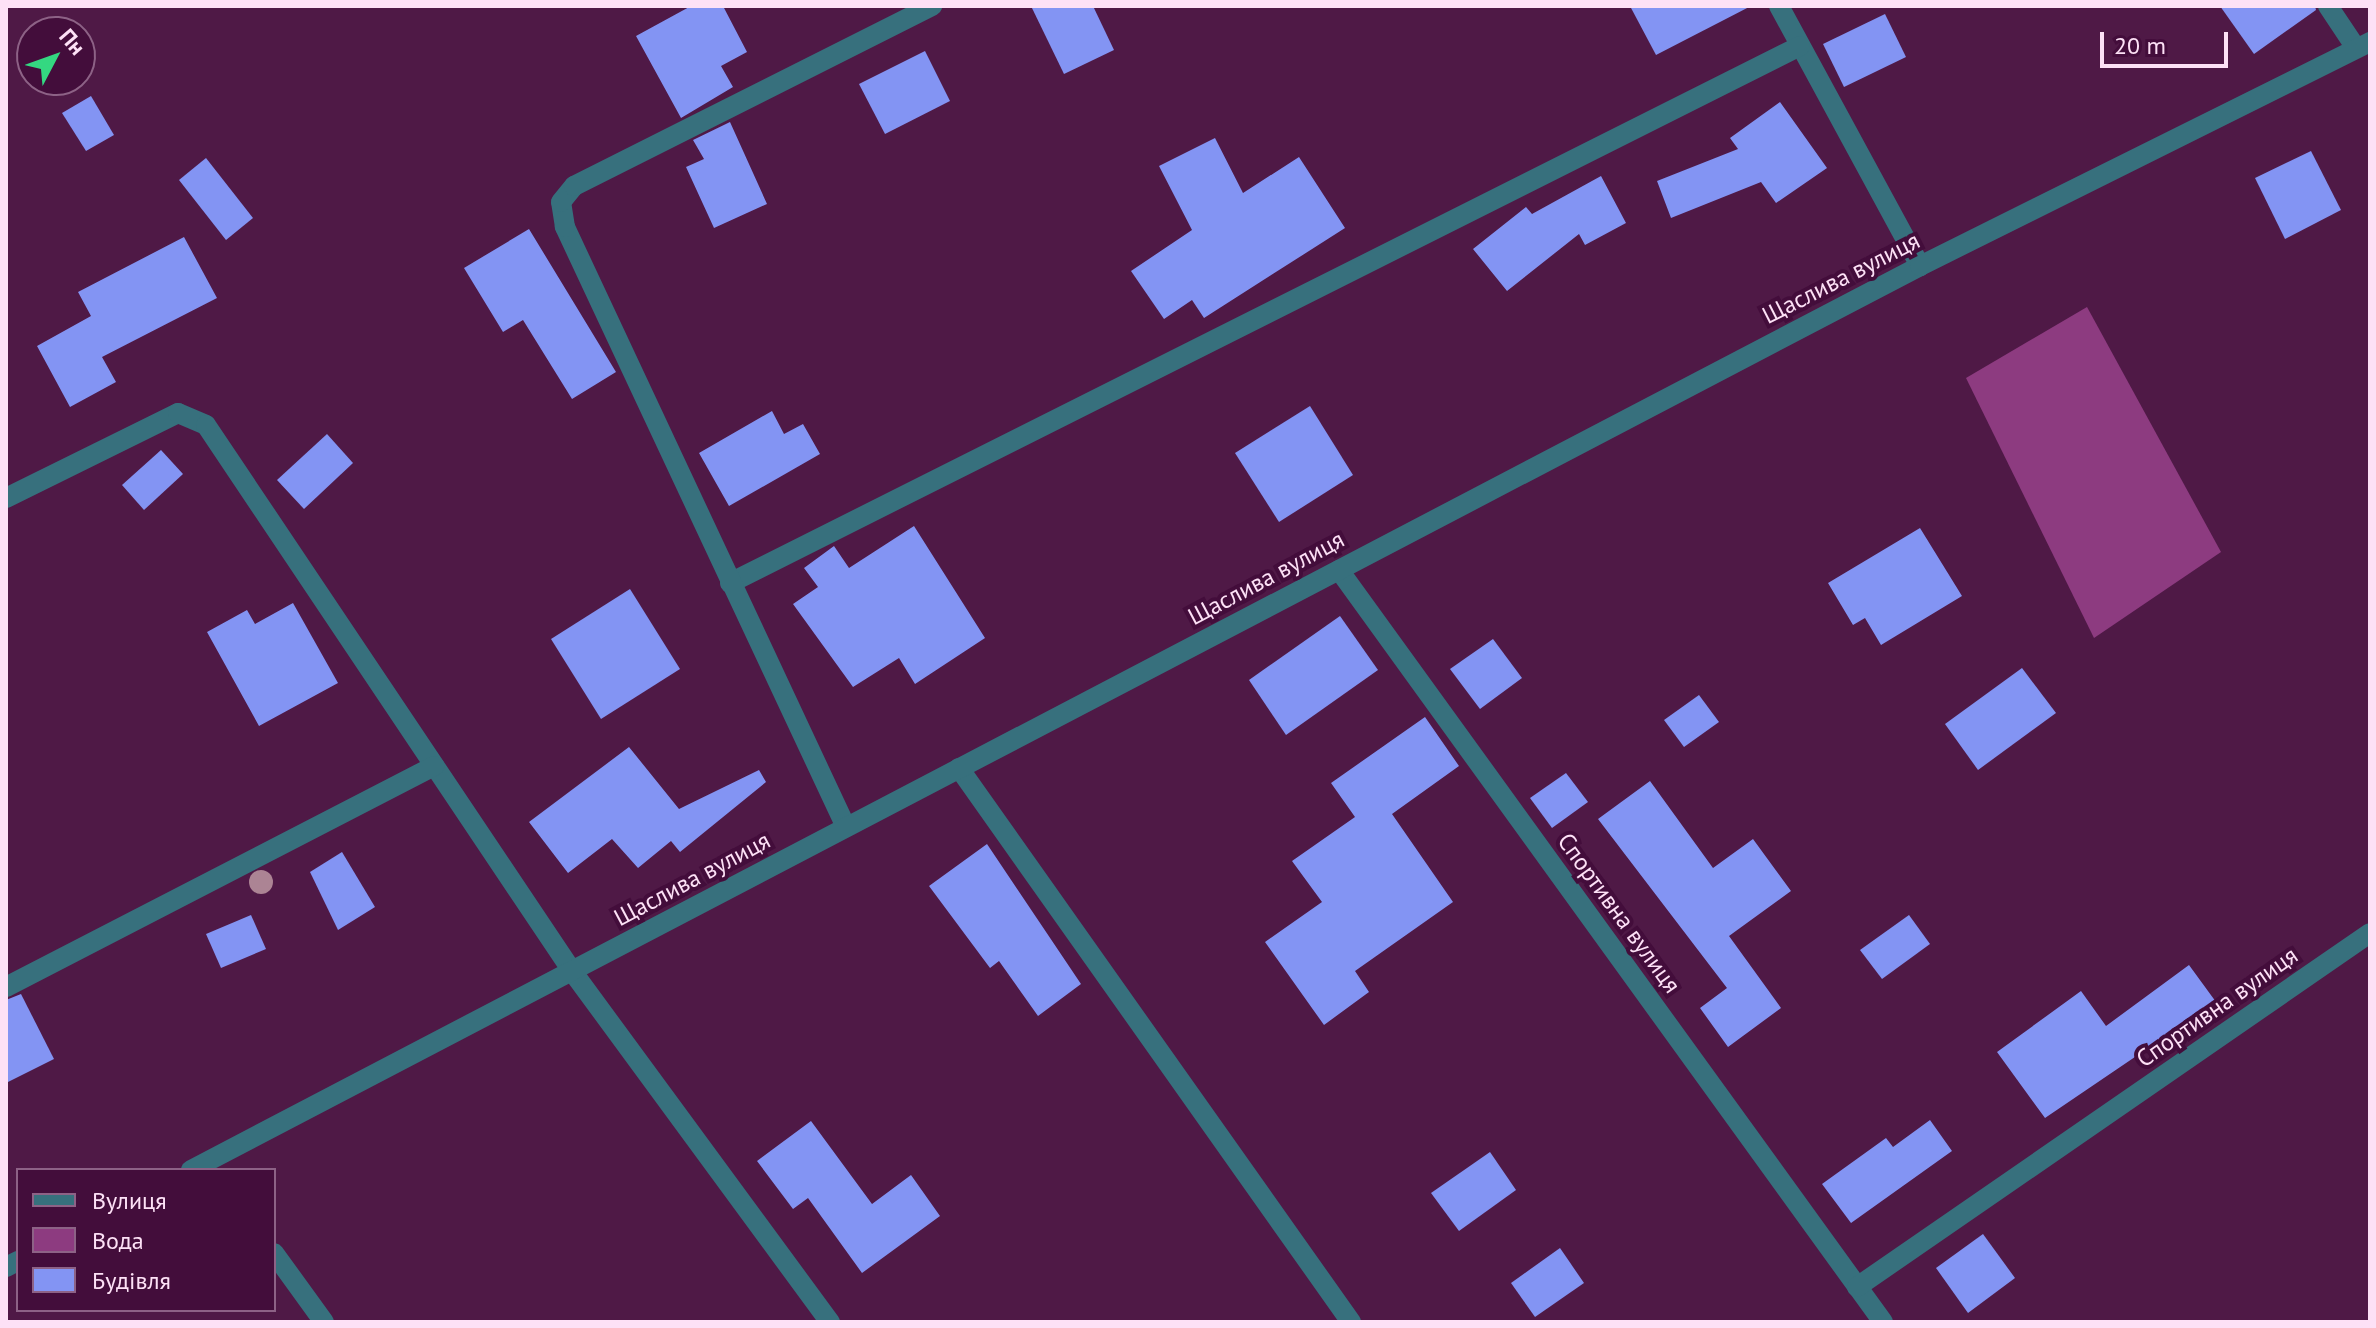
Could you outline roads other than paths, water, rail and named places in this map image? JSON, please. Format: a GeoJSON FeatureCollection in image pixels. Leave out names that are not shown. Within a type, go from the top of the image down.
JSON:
{"type":"FeatureCollection","features":[{"type":"Feature","properties":{"kind":"street"},"geometry":{"type":"LineString","coordinates":[[846,827],[565,227],[561,202],[574,186],[932,6]]}},
{"type":"Feature","properties":{"kind":"street"},"geometry":{"type":"LineString","coordinates":[[1779,6],[1920,266]]}},
{"type":"Feature","properties":{"kind":"street"},"geometry":{"type":"LineString","coordinates":[[2328,6],[2363,45]]}},
{"type":"Feature","properties":{"kind":"street","name":"Щаслива вулиця"},"geometry":{"type":"LineString","coordinates":[[204,1167],[846,827],[1920,266],[2363,45]]}},
{"type":"Feature","properties":{"kind":"street"},"geometry":{"type":"LineString","coordinates":[[730,583],[1800,46]]}},
{"type":"Feature","properties":{"kind":"street"},"geometry":{"type":"LineString","coordinates":[[6,498],[163,418],[194,416],[572,971],[830,1322]]}},
{"type":"Feature","properties":{"kind":"street","name":"Спортивна вулиця"},"geometry":{"type":"LineString","coordinates":[[1339,570],[1883,1322]]}},
{"type":"Feature","properties":{"kind":"street"},"geometry":{"type":"LineString","coordinates":[[6,987],[434,766]]}},
{"type":"Feature","properties":{"kind":"street"},"geometry":{"type":"LineString","coordinates":[[959,768],[1351,1322]]}},
{"type":"Feature","properties":{"kind":"street","name":"Спортивна вулиця"},"geometry":{"type":"LineString","coordinates":[[1857,1287],[2370,933]]}},
{"type":"Feature","properties":{"kind":"street"},"geometry":{"type":"LineString","coordinates":[[276,1256],[324,1322]]}},
{"type":"Feature","properties":{"kind":"water"},"geometry":{"type":"Polygon","coordinates":[[[2087,307],[2221,552],[2094,638],[1966,378],[2087,307]]]}}]}
